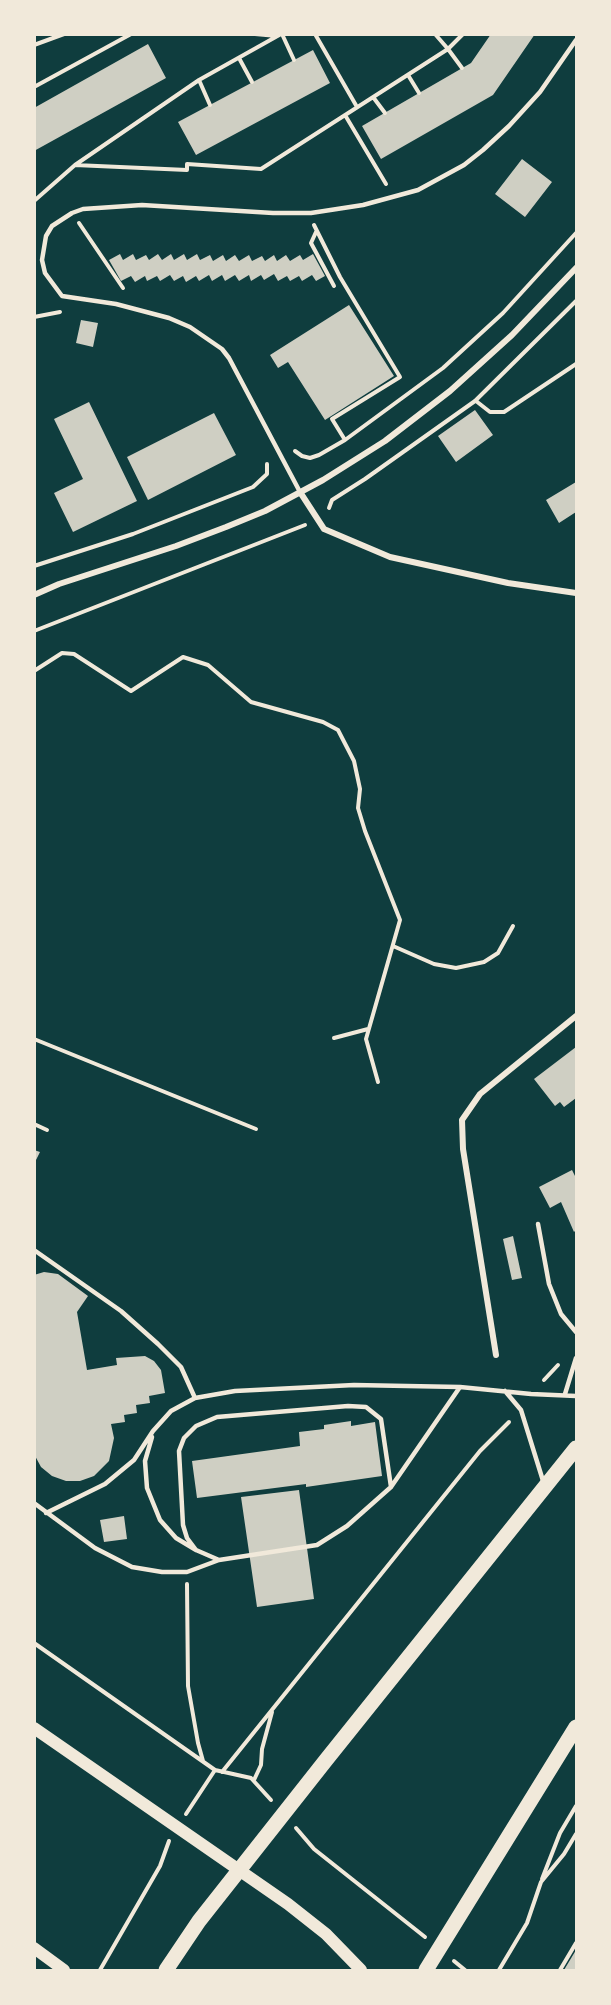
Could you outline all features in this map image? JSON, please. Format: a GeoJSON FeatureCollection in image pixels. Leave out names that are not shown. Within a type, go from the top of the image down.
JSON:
{"type":"FeatureCollection","features":[{"type":"Feature","properties":{"kind":"main road"},"geometry":{"type":"LineString","coordinates":[[165,1971],[238,1870],[576,1448]]}},
{"type":"Feature","properties":{"kind":"main road"},"geometry":{"type":"LineString","coordinates":[[426,1971],[576,1727]]}},
{"type":"Feature","properties":{"kind":"main road"},"geometry":{"type":"LineString","coordinates":[[34,1728],[288,1904],[326,1934],[362,1971]]}},
{"type":"Feature","properties":{"kind":"main road"},"geometry":{"type":"LineString","coordinates":[[34,1948],[64,1971]]}},
{"type":"Feature","properties":{"kind":"street"},"geometry":{"type":"LineString","coordinates":[[34,595],[59,584],[176,546],[226,527],[265,511],[300,492],[384,441],[450,391],[512,335],[576,268]]}},
{"type":"Feature","properties":{"kind":"street"},"geometry":{"type":"LineString","coordinates":[[300,492],[324,529],[390,558],[508,584],[576,593]]}},
{"type":"Feature","properties":{"kind":"street"},"geometry":{"type":"LineString","coordinates":[[496,1355],[463,1149],[462,1120],[480,1094],[576,1016]]}},
{"type":"Feature","properties":{"kind":"lane"},"geometry":{"type":"LineString","coordinates":[[300,492],[229,358],[222,349],[190,327],[169,318],[116,304],[62,296],[45,273],[42,260],[46,236],[52,226],[83,209],[142,205],[311,213],[363,206],[418,190],[439,180],[483,150],[509,126],[540,92],[576,40]]}},
{"type":"Feature","properties":{"kind":"lane"},"geometry":{"type":"LineString","coordinates":[[538,1224],[549,1284],[561,1314],[576,1332]]}},
{"type":"Feature","properties":{"kind":"lane"},"geometry":{"type":"LineString","coordinates":[[34,1250],[121,1311],[158,1344],[181,1367],[195,1398]]}},
{"type":"Feature","properties":{"kind":"lane"},"geometry":{"type":"LineString","coordinates":[[565,1394],[576,1358]]}},
{"type":"Feature","properties":{"kind":"lane"},"geometry":{"type":"LineString","coordinates":[[46,1513],[105,1484],[134,1460],[153,1431],[171,1411],[195,1398],[235,1391],[354,1385],[460,1387],[531,1394],[576,1395]]}},
{"type":"Feature","properties":{"kind":"lane"},"geometry":{"type":"LineString","coordinates":[[34,1503],[95,1548],[132,1567],[162,1572],[187,1572],[219,1560],[317,1545],[347,1526],[391,1487],[460,1387]]}},
{"type":"Feature","properties":{"kind":"lane"},"geometry":{"type":"LineString","coordinates":[[505,1391],[521,1410],[545,1488]]}},
{"type":"Feature","properties":{"kind":"lane"},"geometry":{"type":"LineString","coordinates":[[196,1550],[187,1538],[183,1525],[179,1451],[184,1438],[196,1426],[217,1417],[348,1406],[366,1407],[381,1419],[391,1487]]}},
{"type":"Feature","properties":{"kind":"lane"},"geometry":{"type":"LineString","coordinates":[[153,1431],[145,1461],[147,1488],[160,1520],[176,1538],[219,1560]]}},
{"type":"Feature","properties":{"kind":"path"},"geometry":{"type":"LineString","coordinates":[[34,45],[64,34]]}},
{"type":"Feature","properties":{"kind":"path"},"geometry":{"type":"LineString","coordinates":[[34,87],[131,34]]}},
{"type":"Feature","properties":{"kind":"path"},"geometry":{"type":"LineString","coordinates":[[255,34],[280,35]]}},
{"type":"Feature","properties":{"kind":"path"},"geometry":{"type":"LineString","coordinates":[[315,34],[357,107]]}},
{"type":"Feature","properties":{"kind":"path"},"geometry":{"type":"LineString","coordinates":[[435,34],[462,68]]}},
{"type":"Feature","properties":{"kind":"path"},"geometry":{"type":"LineString","coordinates":[[75,165],[187,170],[187,164],[261,169],[448,49],[463,34]]}},
{"type":"Feature","properties":{"kind":"path"},"geometry":{"type":"LineString","coordinates":[[34,201],[75,165],[199,80],[280,35]]}},
{"type":"Feature","properties":{"kind":"path"},"geometry":{"type":"LineString","coordinates":[[280,35],[294,60]]}},
{"type":"Feature","properties":{"kind":"path"},"geometry":{"type":"LineString","coordinates":[[239,58],[252,82]]}},
{"type":"Feature","properties":{"kind":"path"},"geometry":{"type":"LineString","coordinates":[[408,75],[419,93]]}},
{"type":"Feature","properties":{"kind":"path"},"geometry":{"type":"LineString","coordinates":[[199,80],[210,105]]}},
{"type":"Feature","properties":{"kind":"path"},"geometry":{"type":"LineString","coordinates":[[373,97],[385,113]]}},
{"type":"Feature","properties":{"kind":"path"},"geometry":{"type":"LineString","coordinates":[[345,115],[395,198]]}},
{"type":"Feature","properties":{"kind":"path"},"geometry":{"type":"LineString","coordinates":[[72,213],[123,288]]}},
{"type":"Feature","properties":{"kind":"path"},"geometry":{"type":"LineString","coordinates":[[316,232],[311,243],[334,286]]}},
{"type":"Feature","properties":{"kind":"path"},"geometry":{"type":"LineString","coordinates":[[292,448],[302,456],[310,458],[345,440],[443,368],[503,313],[576,232]]}},
{"type":"Feature","properties":{"kind":"path"},"geometry":{"type":"LineString","coordinates":[[320,239],[400,377],[332,419],[345,440]]}},
{"type":"Feature","properties":{"kind":"path"},"geometry":{"type":"LineString","coordinates":[[315,252],[324,246]]}},
{"type":"Feature","properties":{"kind":"path"},"geometry":{"type":"LineString","coordinates":[[328,512],[332,500],[475,401],[576,302]]}},
{"type":"Feature","properties":{"kind":"path"},"geometry":{"type":"LineString","coordinates":[[34,316],[62,312]]}},
{"type":"Feature","properties":{"kind":"path"},"geometry":{"type":"LineString","coordinates":[[475,401],[490,412],[504,412],[576,364]]}},
{"type":"Feature","properties":{"kind":"path"},"geometry":{"type":"LineString","coordinates":[[34,566],[133,534],[254,487],[267,474],[268,461]]}},
{"type":"Feature","properties":{"kind":"path"},"geometry":{"type":"LineString","coordinates":[[34,631],[309,523]]}},
{"type":"Feature","properties":{"kind":"path"},"geometry":{"type":"LineString","coordinates":[[34,671],[62,652],[74,654],[131,691],[183,657],[208,665],[251,702],[323,722],[338,730],[354,761],[360,789],[358,808],[365,831],[400,920],[366,1039],[378,1082]]}},
{"type":"Feature","properties":{"kind":"path"},"geometry":{"type":"LineString","coordinates":[[393,946],[434,964],[456,968],[484,962],[498,953],[513,926]]}},
{"type":"Feature","properties":{"kind":"path"},"geometry":{"type":"LineString","coordinates":[[334,1038],[368,1029]]}},
{"type":"Feature","properties":{"kind":"path"},"geometry":{"type":"LineString","coordinates":[[34,1039],[256,1129]]}},
{"type":"Feature","properties":{"kind":"path"},"geometry":{"type":"LineString","coordinates":[[34,1124],[47,1130]]}},
{"type":"Feature","properties":{"kind":"path"},"geometry":{"type":"LineString","coordinates":[[531,1394],[561,1362]]}},
{"type":"Feature","properties":{"kind":"path"},"geometry":{"type":"LineString","coordinates":[[222,1772],[480,1451],[521,1410]]}},
{"type":"Feature","properties":{"kind":"path"},"geometry":{"type":"LineString","coordinates":[[187,1572],[188,1686],[203,1761]]}},
{"type":"Feature","properties":{"kind":"path"},"geometry":{"type":"LineString","coordinates":[[34,1643],[215,1770],[247,1776],[255,1781],[261,1765],[262,1749],[273,1708]]}},
{"type":"Feature","properties":{"kind":"path"},"geometry":{"type":"LineString","coordinates":[[199,1795],[215,1770]]}},
{"type":"Feature","properties":{"kind":"path"},"geometry":{"type":"LineString","coordinates":[[499,1971],[527,1923],[560,1833],[576,1806]]}},
{"type":"Feature","properties":{"kind":"path"},"geometry":{"type":"LineString","coordinates":[[541,1882],[564,1854],[576,1834]]}},
{"type":"Feature","properties":{"kind":"path"},"geometry":{"type":"LineString","coordinates":[[302,1835],[314,1849],[426,1937]]}},
{"type":"Feature","properties":{"kind":"path"},"geometry":{"type":"LineString","coordinates":[[100,1971],[160,1866],[169,1840]]}},
{"type":"Feature","properties":{"kind":"path"},"geometry":{"type":"LineString","coordinates":[[560,1971],[576,1943]]}},
{"type":"Feature","properties":{"kind":"path"},"geometry":{"type":"LineString","coordinates":[[458,1965],[465,1971]]}},
{"type":"Feature","properties":{"kind":"building"},"geometry":{"type":"Polygon","coordinates":[[[491,34],[535,34],[493,95],[381,159],[362,126],[471,63],[491,34]]]}},
{"type":"Feature","properties":{"kind":"building"},"geometry":{"type":"Polygon","coordinates":[[[148,44],[166,78],[34,151],[34,108],[148,44]]]}},
{"type":"Feature","properties":{"kind":"building"},"geometry":{"type":"Polygon","coordinates":[[[313,50],[330,83],[196,155],[178,122],[313,50]]]}},
{"type":"Feature","properties":{"kind":"building"},"geometry":{"type":"Polygon","coordinates":[[[522,159],[552,182],[525,217],[495,194],[522,159]]]}},
{"type":"Feature","properties":{"kind":"building"},"geometry":{"type":"Polygon","coordinates":[[[120,254],[123,260],[133,254],[136,260],[146,255],[149,260],[158,254],[162,260],[171,254],[174,260],[184,254],[187,260],[197,254],[200,260],[210,255],[213,261],[223,255],[226,261],[235,255],[239,261],[249,255],[252,261],[262,256],[265,261],[274,255],[277,261],[286,255],[290,261],[300,255],[303,260],[313,254],[325,276],[316,281],[312,275],[302,281],[299,276],[290,281],[287,276],[278,281],[274,274],[264,280],[261,275],[251,281],[249,275],[239,281],[235,275],[225,281],[222,275],[212,281],[209,275],[199,281],[196,276],[186,282],[183,276],[174,281],[170,275],[160,281],[157,276],[147,281],[145,276],[135,282],[131,276],[121,281],[109,260],[120,254]]]}},
{"type":"Feature","properties":{"kind":"building"},"geometry":{"type":"Polygon","coordinates":[[[349,305],[394,376],[325,420],[288,362],[278,368],[270,355],[349,305]]]}},
{"type":"Feature","properties":{"kind":"building"},"geometry":{"type":"Polygon","coordinates":[[[81,320],[98,323],[93,347],[76,343],[81,320]]]}},
{"type":"Feature","properties":{"kind":"building"},"geometry":{"type":"Polygon","coordinates":[[[89,402],[137,501],[73,532],[54,493],[83,479],[54,419],[89,402]]]}},
{"type":"Feature","properties":{"kind":"building"},"geometry":{"type":"Polygon","coordinates":[[[475,410],[493,435],[456,462],[438,436],[475,410]]]}},
{"type":"Feature","properties":{"kind":"building"},"geometry":{"type":"Polygon","coordinates":[[[214,413],[236,455],[148,500],[127,457],[214,413]]]}},
{"type":"Feature","properties":{"kind":"building"},"geometry":{"type":"Polygon","coordinates":[[[576,482],[576,512],[559,523],[546,500],[576,482]]]}},
{"type":"Feature","properties":{"kind":"building"},"geometry":{"type":"Polygon","coordinates":[[[576,1047],[576,1098],[564,1107],[560,1102],[555,1106],[534,1079],[576,1047]]]}},
{"type":"Feature","properties":{"kind":"building"},"geometry":{"type":"Polygon","coordinates":[[[34,1150],[40,1152],[34,1164],[34,1150]]]}},
{"type":"Feature","properties":{"kind":"building"},"geometry":{"type":"Polygon","coordinates":[[[572,1170],[576,1178],[576,1230],[574,1232],[561,1202],[550,1208],[539,1187],[572,1170]]]}},
{"type":"Feature","properties":{"kind":"building"},"geometry":{"type":"Polygon","coordinates":[[[513,1236],[522,1278],[512,1280],[503,1239],[513,1236]]]}},
{"type":"Feature","properties":{"kind":"building"},"geometry":{"type":"Polygon","coordinates":[[[44,1272],[58,1274],[88,1296],[77,1312],[87,1370],[117,1365],[116,1358],[145,1356],[154,1361],[161,1370],[165,1393],[149,1396],[150,1403],[136,1405],[137,1413],[124,1415],[125,1422],[111,1424],[114,1438],[109,1461],[94,1476],[80,1481],[66,1481],[52,1476],[41,1467],[34,1454],[34,1275],[44,1272]]]}},
{"type":"Feature","properties":{"kind":"building"},"geometry":{"type":"Polygon","coordinates":[[[351,1421],[351,1426],[375,1422],[382,1476],[306,1487],[306,1484],[197,1498],[192,1461],[300,1446],[299,1432],[324,1429],[324,1425],[351,1421]]]}},
{"type":"Feature","properties":{"kind":"building"},"geometry":{"type":"Polygon","coordinates":[[[299,1490],[314,1599],[257,1607],[241,1497],[299,1490]]]}},
{"type":"Feature","properties":{"kind":"building"},"geometry":{"type":"Polygon","coordinates":[[[124,1516],[127,1539],[104,1542],[100,1520],[124,1516]]]}},
{"type":"Feature","properties":{"kind":"building"},"geometry":{"type":"Polygon","coordinates":[[[576,1950],[576,1970],[564,1970],[576,1950]]]}}]}
